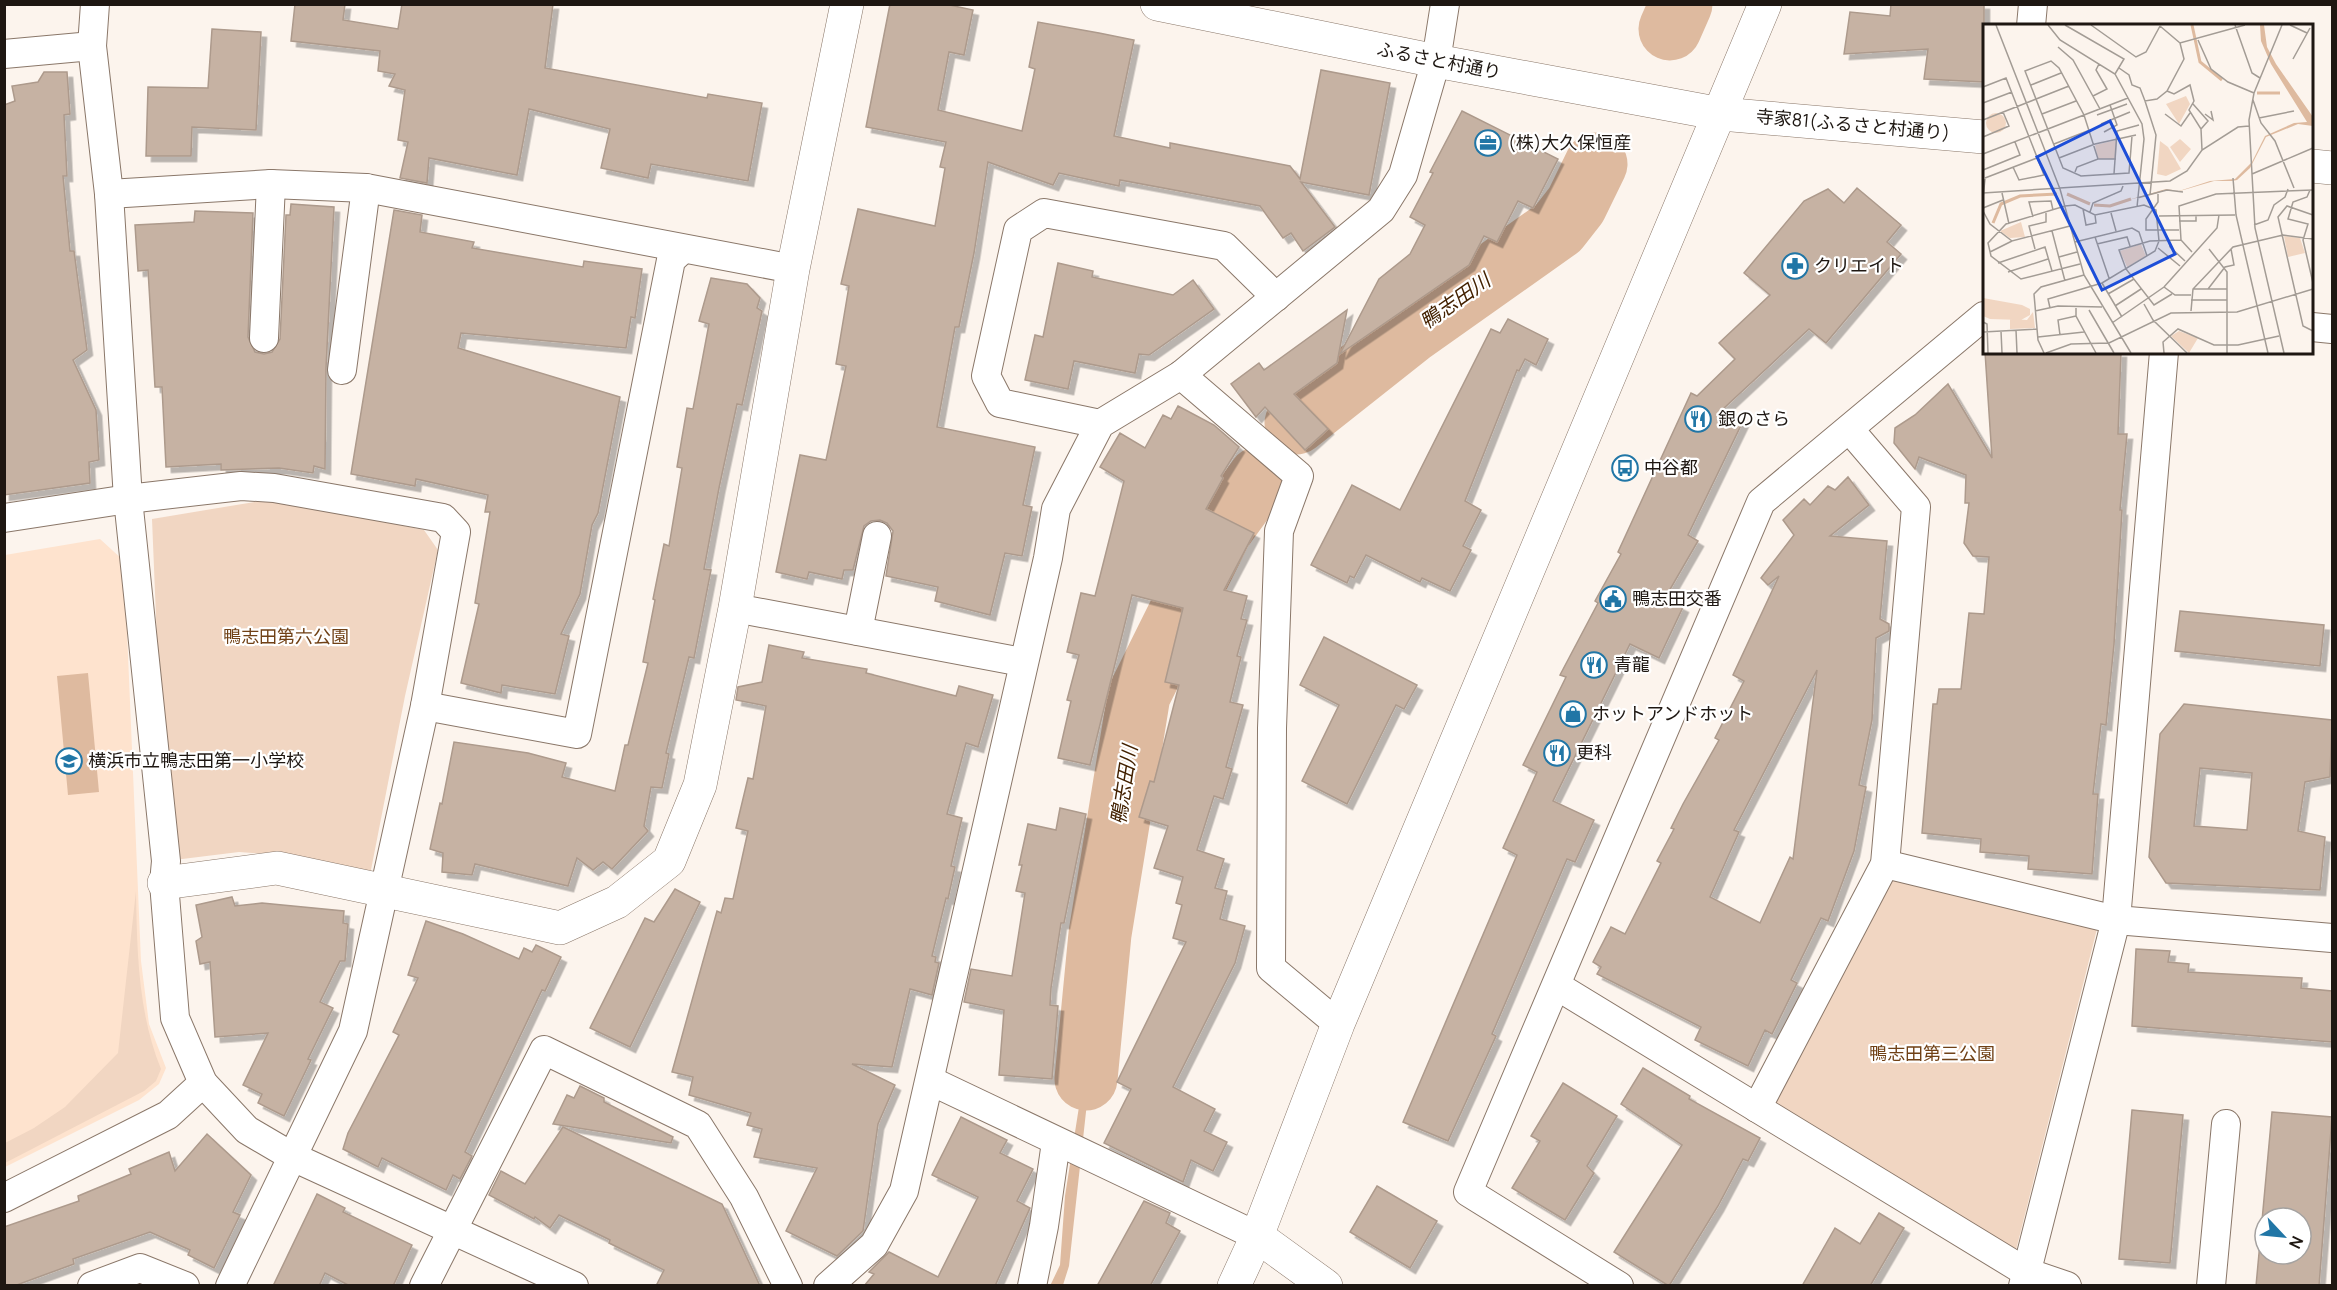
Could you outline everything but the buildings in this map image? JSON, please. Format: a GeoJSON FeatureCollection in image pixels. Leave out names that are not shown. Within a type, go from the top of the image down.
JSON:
{"type":"FeatureCollection","features":[{"type":"Feature","properties":{"kind":"street"},"geometry":{"type":"LineString","coordinates":[[95,4],[92,46],[109,194],[128,499],[166,861],[164,883],[175,1018],[203,1083],[247,1130],[293,1157],[574,1286]]}},
{"type":"Feature","properties":{"kind":"street"},"geometry":{"type":"LineString","coordinates":[[164,883],[277,868],[560,928],[617,902],[669,861],[700,785],[735,608],[793,269],[847,4]]}},
{"type":"Feature","properties":{"kind":"street","name":"ふるさと村通り"},"geometry":{"type":"LineString","coordinates":[[1157,4],[1436,61],[1721,114]]}},
{"type":"Feature","properties":{"kind":"street"},"geometry":{"type":"LineString","coordinates":[[828,1286],[874,1245],[904,1191],[931,1081],[1022,662],[1048,558],[1056,509],[1100,424],[1181,375],[1381,210],[1403,175],[1436,61],[1445,4]]}},
{"type":"Feature","properties":{"kind":"street"},"geometry":{"type":"LineString","coordinates":[[1234,1286],[1257,1236],[1338,1024],[1721,114],[1765,4]]}},
{"type":"Feature","properties":{"kind":"street"},"geometry":{"type":"LineString","coordinates":[[2031,24],[2033,4]]}},
{"type":"Feature","properties":{"kind":"street"},"geometry":{"type":"LineString","coordinates":[[4,54],[92,46]]}},
{"type":"Feature","properties":{"kind":"street","name":"寺家81(ふるさと村通り)"},"geometry":{"type":"LineString","coordinates":[[1721,114],[1983,137]]}},
{"type":"Feature","properties":{"kind":"street"},"geometry":{"type":"LineString","coordinates":[[2313,166],[2332,168]]}},
{"type":"Feature","properties":{"kind":"street"},"geometry":{"type":"LineString","coordinates":[[109,194],[271,184],[366,188],[793,269]]}},
{"type":"Feature","properties":{"kind":"street"},"geometry":{"type":"LineString","coordinates":[[264,338],[271,184]]}},
{"type":"Feature","properties":{"kind":"street"},"geometry":{"type":"LineString","coordinates":[[342,370],[366,188]]}},
{"type":"Feature","properties":{"kind":"street"},"geometry":{"type":"LineString","coordinates":[[1100,424],[1000,403],[986,376],[1018,231],[1044,213],[1224,246],[1276,297]]}},
{"type":"Feature","properties":{"kind":"street"},"geometry":{"type":"LineString","coordinates":[[425,706],[577,734],[670,260],[683,249]]}},
{"type":"Feature","properties":{"kind":"street"},"geometry":{"type":"LineString","coordinates":[[1619,1286],[1468,1192],[1761,502],[1983,317]]}},
{"type":"Feature","properties":{"kind":"street"},"geometry":{"type":"LineString","coordinates":[[2313,327],[2332,330]]}},
{"type":"Feature","properties":{"kind":"street"},"geometry":{"type":"LineString","coordinates":[[2025,1279],[2116,920],[2164,354]]}},
{"type":"Feature","properties":{"kind":"street"},"geometry":{"type":"LineString","coordinates":[[1181,375],[1299,476],[1279,531],[1272,728],[1271,968],[1338,1024]]}},
{"type":"Feature","properties":{"kind":"street"},"geometry":{"type":"LineString","coordinates":[[1757,1108],[1885,864],[1916,507],[1850,430]]}},
{"type":"Feature","properties":{"kind":"street"},"geometry":{"type":"LineString","coordinates":[[4,518],[128,499],[241,486],[274,488],[443,518],[456,532],[425,706],[353,1031],[230,1286]]}},
{"type":"Feature","properties":{"kind":"street"},"geometry":{"type":"LineString","coordinates":[[858,631],[877,536]]}},
{"type":"Feature","properties":{"kind":"street"},"geometry":{"type":"LineString","coordinates":[[735,608],[1022,662]]}},
{"type":"Feature","properties":{"kind":"street"},"geometry":{"type":"LineString","coordinates":[[1885,864],[2116,920],[2332,938]]}},
{"type":"Feature","properties":{"kind":"street"},"geometry":{"type":"LineString","coordinates":[[1557,986],[1757,1108],[2025,1279],[2067,1286]]}},
{"type":"Feature","properties":{"kind":"street"},"geometry":{"type":"LineString","coordinates":[[424,1286],[450,1230],[544,1050],[698,1125],[744,1197],[788,1286]]}},
{"type":"Feature","properties":{"kind":"street"},"geometry":{"type":"LineString","coordinates":[[931,1081],[1257,1236],[1326,1286]]}},
{"type":"Feature","properties":{"kind":"street"},"geometry":{"type":"LineString","coordinates":[[4,1198],[168,1115],[203,1083]]}},
{"type":"Feature","properties":{"kind":"street"},"geometry":{"type":"LineString","coordinates":[[2211,1286],[2226,1124]]}},
{"type":"Feature","properties":{"kind":"street"},"geometry":{"type":"LineString","coordinates":[[1032,1286],[1044,1226],[1056,1142]]}},
{"type":"Feature","properties":{"kind":"street"},"geometry":{"type":"LineString","coordinates":[[93,1286],[140,1268],[185,1286]]}},
{"type":"Feature","properties":{"kind":"shaded area","name":"横浜市立鴨志田第一小学校"},"geometry":{"type":"Polygon","coordinates":[[[100,539],[124,561],[141,961],[149,1024],[166,1068],[159,1084],[139,1100],[5,1167],[5,555],[100,539]]]}},
{"type":"Feature","properties":{"kind":"shaded area"},"geometry":{"type":"Polygon","coordinates":[[[88,673],[99,792],[68,795],[57,676],[88,673]]]}},
{"type":"Feature","properties":{"kind":"shaded area"},"geometry":{"type":"Polygon","coordinates":[[[1090,993],[1099,994],[1069,1266],[1063,1285],[1050,1286],[1060,1265],[1065,1196],[1086,1062],[1090,993]]]}},
{"type":"Feature","properties":{"kind":"green space","name":"鴨志田第六公園"},"geometry":{"type":"Polygon","coordinates":[[[272,499],[424,530],[438,550],[405,696],[370,875],[296,856],[239,852],[166,861],[152,519],[272,499]]]}},
{"type":"Feature","properties":{"kind":"green space","name":"鴨志田第三公園"},"geometry":{"type":"Polygon","coordinates":[[[1885,864],[2100,917],[2016,1250],[1757,1108],[1885,864]]]}},
{"type":"Feature","properties":{"kind":"green space"},"geometry":{"type":"Polygon","coordinates":[[[136,891],[138,959],[143,1004],[153,1048],[161,1069],[156,1081],[144,1091],[5,1163],[5,1143],[34,1128],[65,1107],[118,1053],[136,891]]]}},
{"type":"Feature","properties":{"kind":"waterway","name":"鴨志田川"},"geometry":{"type":"LineString","coordinates":[[1670,29],[1681,4]]}},
{"type":"Feature","properties":{"kind":"waterway","name":"鴨志田川"},"geometry":{"type":"LineString","coordinates":[[1296,423],[1411,332],[1558,228],[1576,205],[1596,164]]}},
{"type":"Feature","properties":{"kind":"waterway","name":"鴨志田川"},"geometry":{"type":"LineString","coordinates":[[1086,1079],[1100,934],[1139,695],[1221,530],[1259,478]]}},
{"type":"Feature","properties":{"kind":"place","name":"(株)大久保恒産"},"geometry":{"type":"Point","coordinates":[1488,143]}},
{"type":"Feature","properties":{"kind":"place","name":"クリエイト"},"geometry":{"type":"Point","coordinates":[1795,266]}},
{"type":"Feature","properties":{"kind":"place","name":"銀のさら"},"geometry":{"type":"Point","coordinates":[1698,419]}},
{"type":"Feature","properties":{"kind":"place","name":"中谷都"},"geometry":{"type":"Point","coordinates":[1625,468]}},
{"type":"Feature","properties":{"kind":"place","name":"鴨志田交番"},"geometry":{"type":"Point","coordinates":[1613,599]}},
{"type":"Feature","properties":{"kind":"place","name":"青龍"},"geometry":{"type":"Point","coordinates":[1594,665]}},
{"type":"Feature","properties":{"kind":"place","name":"ホットアンドホット"},"geometry":{"type":"Point","coordinates":[1573,714]}},
{"type":"Feature","properties":{"kind":"place","name":"更科"},"geometry":{"type":"Point","coordinates":[1557,753]}},
{"type":"Feature","properties":{"kind":"place","name":"横浜市立鴨志田第一小学校"},"geometry":{"type":"Point","coordinates":[69,761]}}]}
